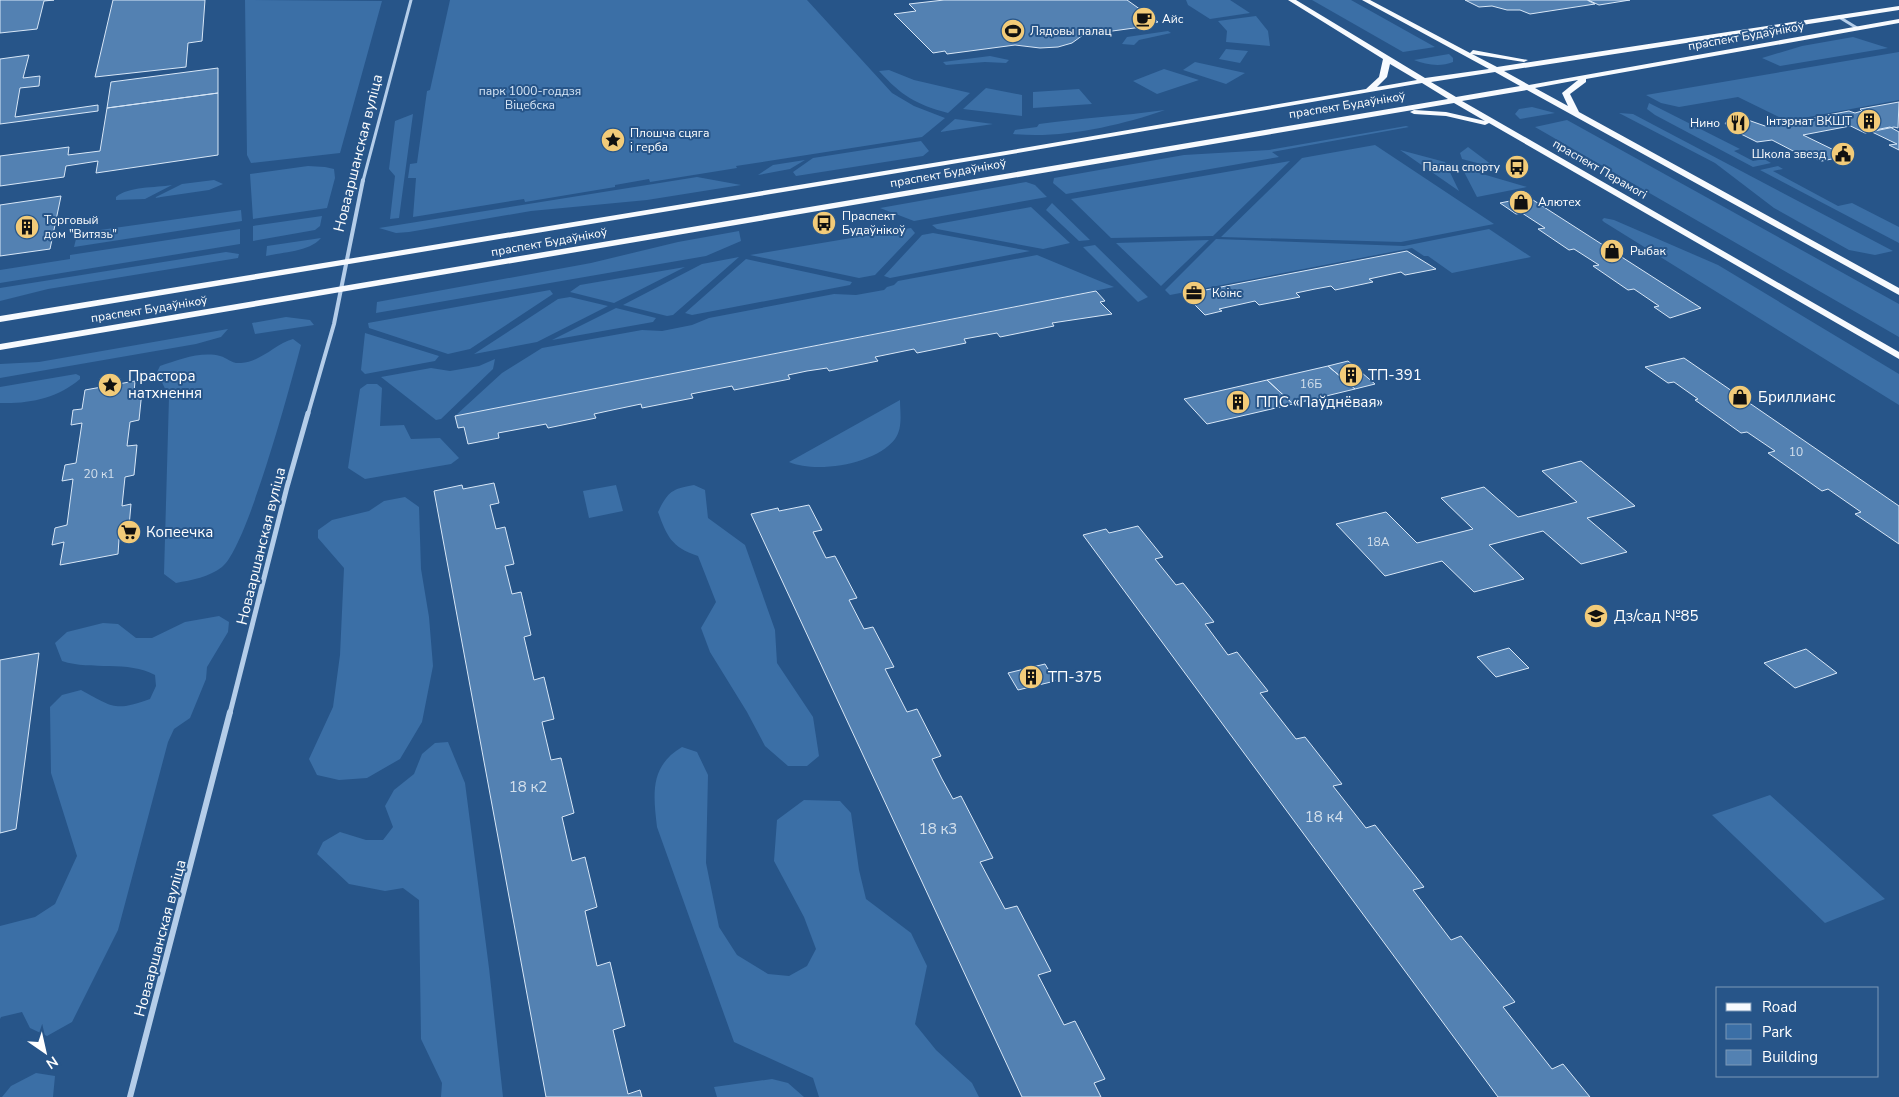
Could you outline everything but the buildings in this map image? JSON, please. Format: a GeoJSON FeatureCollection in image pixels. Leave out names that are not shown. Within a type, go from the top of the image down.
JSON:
{"type":"FeatureCollection","features":[{"type":"Feature","properties":{"kind":"main road","name":"праспект Перамогі"},"geometry":{"type":"LineString","coordinates":[[1292,0],[1455,100],[1899,356]]}},
{"type":"Feature","properties":{"kind":"main road"},"geometry":{"type":"LineString","coordinates":[[1365,0],[1496,69],[1899,292]]}},
{"type":"Feature","properties":{"kind":"main road","name":"праспект Будаўнікоў"},"geometry":{"type":"LineString","coordinates":[[0,319],[1006,153],[1496,69],[1899,8]]}},
{"type":"Feature","properties":{"kind":"main road","name":"праспект Будаўнікоў"},"geometry":{"type":"LineString","coordinates":[[0,347],[1455,100],[1899,21]]}},
{"type":"Feature","properties":{"kind":"main road"},"geometry":{"type":"LineString","coordinates":[[1457,48],[1500,58],[1554,60]]}},
{"type":"Feature","properties":{"kind":"main road"},"geometry":{"type":"LineString","coordinates":[[1358,92],[1380,83],[1386,71],[1387,59]]}},
{"type":"Feature","properties":{"kind":"main road"},"geometry":{"type":"LineString","coordinates":[[1576,114],[1566,93],[1572,86],[1588,77]]}},
{"type":"Feature","properties":{"kind":"main road"},"geometry":{"type":"LineString","coordinates":[[1389,111],[1446,114],[1502,127]]}},
{"type":"Feature","properties":{"kind":"street","name":"Новааршанская вуліца"},"geometry":{"type":"LineString","coordinates":[[130,1097],[174,934],[288,487],[334,324],[345,261],[368,158],[411,0]]}},
{"type":"Feature","properties":{"kind":"street"},"geometry":{"type":"LineString","coordinates":[[1839,17],[1857,28]]}},
{"type":"Feature","properties":{"kind":"green space"},"geometry":{"type":"Polygon","coordinates":[[[245,0],[382,1],[340,153],[251,163],[247,155],[245,0]]]}},
{"type":"Feature","properties":{"kind":"green space","name":"парк 1000-годдзя Віцебска"},"geometry":{"type":"Polygon","coordinates":[[[450,0],[807,0],[892,93],[914,106],[945,118],[922,137],[736,166],[737,168],[650,182],[649,179],[615,185],[615,187],[525,202],[524,199],[413,217],[416,178],[408,178],[410,164],[417,163],[427,91],[430,90],[450,0]]]}},
{"type":"Feature","properties":{"kind":"green space"},"geometry":{"type":"Polygon","coordinates":[[[1186,0],[1230,0],[1250,13],[1210,19],[1188,5],[1186,0]]]}},
{"type":"Feature","properties":{"kind":"green space"},"geometry":{"type":"Polygon","coordinates":[[[1312,0],[1351,0],[1435,47],[1403,52],[1312,0]]]}},
{"type":"Feature","properties":{"kind":"green space"},"geometry":{"type":"Polygon","coordinates":[[[1256,16],[1268,31],[1270,46],[1226,42],[1227,31],[1218,21],[1256,16]]]}},
{"type":"Feature","properties":{"kind":"green space"},"geometry":{"type":"Polygon","coordinates":[[[1168,31],[1171,33],[1139,40],[1134,45],[1122,44],[1127,37],[1168,31]]]}},
{"type":"Feature","properties":{"kind":"green space"},"geometry":{"type":"Polygon","coordinates":[[[1853,37],[1888,48],[1780,66],[1762,58],[1802,46],[1853,37]]]}},
{"type":"Feature","properties":{"kind":"green space"},"geometry":{"type":"Polygon","coordinates":[[[1226,49],[1248,51],[1240,63],[1219,59],[1226,49]]]}},
{"type":"Feature","properties":{"kind":"green space"},"geometry":{"type":"Polygon","coordinates":[[[1899,52],[1899,100],[1787,121],[1738,97],[1679,107],[1661,103],[1646,95],[1899,52]]]}},
{"type":"Feature","properties":{"kind":"green space"},"geometry":{"type":"Polygon","coordinates":[[[1449,54],[1453,58],[1453,62],[1439,65],[1414,60],[1449,54]]]}},
{"type":"Feature","properties":{"kind":"green space"},"geometry":{"type":"Polygon","coordinates":[[[990,56],[1009,60],[1006,63],[985,62],[946,65],[943,62],[990,56]]]}},
{"type":"Feature","properties":{"kind":"green space"},"geometry":{"type":"Polygon","coordinates":[[[1195,62],[1245,73],[1226,84],[1183,70],[1195,62]]]}},
{"type":"Feature","properties":{"kind":"green space"},"geometry":{"type":"Polygon","coordinates":[[[1164,69],[1199,80],[1157,94],[1133,81],[1164,69]]]}},
{"type":"Feature","properties":{"kind":"green space"},"geometry":{"type":"Polygon","coordinates":[[[889,70],[914,80],[970,93],[948,113],[927,106],[902,93],[879,71],[889,70]]]}},
{"type":"Feature","properties":{"kind":"green space"},"geometry":{"type":"Polygon","coordinates":[[[986,88],[1022,95],[1022,116],[963,109],[986,88]]]}},
{"type":"Feature","properties":{"kind":"green space"},"geometry":{"type":"Polygon","coordinates":[[[1079,89],[1092,104],[1033,108],[1033,92],[1079,89]]]}},
{"type":"Feature","properties":{"kind":"green space"},"geometry":{"type":"Polygon","coordinates":[[[1649,103],[1740,149],[1734,151],[1753,161],[1764,159],[1771,163],[1753,167],[1655,115],[1647,109],[1649,103]]]}},
{"type":"Feature","properties":{"kind":"green space"},"geometry":{"type":"Polygon","coordinates":[[[1532,107],[1555,113],[1520,119],[1515,114],[1519,109],[1532,107]]]}},
{"type":"Feature","properties":{"kind":"green space"},"geometry":{"type":"Polygon","coordinates":[[[1165,110],[1090,130],[1051,135],[1013,134],[1015,130],[1037,127],[1039,124],[1165,110]]]}},
{"type":"Feature","properties":{"kind":"green space"},"geometry":{"type":"Polygon","coordinates":[[[1619,113],[1633,114],[1893,251],[1875,255],[1849,250],[1774,208],[1715,163],[1619,113]]]}},
{"type":"Feature","properties":{"kind":"green space"},"geometry":{"type":"Polygon","coordinates":[[[413,114],[399,218],[390,219],[395,176],[389,169],[395,121],[413,114]]]}},
{"type":"Feature","properties":{"kind":"green space"},"geometry":{"type":"Polygon","coordinates":[[[955,119],[993,124],[940,132],[955,119]]]}},
{"type":"Feature","properties":{"kind":"green space"},"geometry":{"type":"Polygon","coordinates":[[[1567,120],[1899,304],[1899,337],[1535,127],[1567,120]]]}},
{"type":"Feature","properties":{"kind":"green space"},"geometry":{"type":"Polygon","coordinates":[[[1409,127],[1272,152],[1279,157],[1066,194],[1053,183],[1054,178],[1184,155],[1269,150],[1409,127]]]}},
{"type":"Feature","properties":{"kind":"green space"},"geometry":{"type":"Polygon","coordinates":[[[921,141],[929,151],[923,156],[796,176],[793,172],[813,158],[921,141]]]}},
{"type":"Feature","properties":{"kind":"green space"},"geometry":{"type":"Polygon","coordinates":[[[1375,145],[1494,224],[1401,242],[1221,237],[1302,158],[1375,145]]]}},
{"type":"Feature","properties":{"kind":"green space"},"geometry":{"type":"Polygon","coordinates":[[[1468,147],[1496,168],[1462,159],[1460,153],[1468,147]]]}},
{"type":"Feature","properties":{"kind":"green space"},"geometry":{"type":"Polygon","coordinates":[[[1400,150],[1445,162],[1459,191],[1400,150]]]}},
{"type":"Feature","properties":{"kind":"green space"},"geometry":{"type":"Polygon","coordinates":[[[805,160],[790,169],[758,175],[773,165],[805,160]]]}},
{"type":"Feature","properties":{"kind":"green space"},"geometry":{"type":"Polygon","coordinates":[[[1290,161],[1213,236],[1111,238],[1071,199],[1290,161]]]}},
{"type":"Feature","properties":{"kind":"green space"},"geometry":{"type":"Polygon","coordinates":[[[308,166],[334,169],[335,178],[327,208],[253,219],[250,174],[308,166]]]}},
{"type":"Feature","properties":{"kind":"green space"},"geometry":{"type":"Polygon","coordinates":[[[1778,166],[1783,169],[1773,171],[1838,206],[1852,203],[1899,227],[1899,243],[1760,170],[1778,166]]]}},
{"type":"Feature","properties":{"kind":"green space"},"geometry":{"type":"Polygon","coordinates":[[[1462,168],[1527,187],[1477,197],[1462,168]]]}},
{"type":"Feature","properties":{"kind":"green space"},"geometry":{"type":"Polygon","coordinates":[[[697,177],[741,185],[647,200],[531,211],[409,232],[396,233],[379,228],[697,177]]]}},
{"type":"Feature","properties":{"kind":"green space"},"geometry":{"type":"Polygon","coordinates":[[[214,180],[223,184],[209,190],[154,198],[182,184],[214,180]]]}},
{"type":"Feature","properties":{"kind":"green space"},"geometry":{"type":"Polygon","coordinates":[[[1026,182],[1035,185],[1047,197],[914,221],[880,208],[1026,182]]]}},
{"type":"Feature","properties":{"kind":"green space"},"geometry":{"type":"Polygon","coordinates":[[[172,185],[145,199],[116,200],[116,197],[121,193],[128,191],[172,185]]]}},
{"type":"Feature","properties":{"kind":"green space"},"geometry":{"type":"Polygon","coordinates":[[[1052,203],[1090,240],[1079,241],[1046,210],[1052,203]]]}},
{"type":"Feature","properties":{"kind":"green space"},"geometry":{"type":"Polygon","coordinates":[[[1031,207],[1070,243],[1043,249],[937,229],[932,225],[1031,207]]]}},
{"type":"Feature","properties":{"kind":"green space"},"geometry":{"type":"Polygon","coordinates":[[[241,210],[242,221],[74,247],[76,239],[86,232],[241,210]]]}},
{"type":"Feature","properties":{"kind":"green space"},"geometry":{"type":"Polygon","coordinates":[[[322,216],[320,226],[315,230],[253,241],[253,226],[322,216]]]}},
{"type":"Feature","properties":{"kind":"green space"},"geometry":{"type":"Polygon","coordinates":[[[1604,218],[1614,220],[1718,265],[1899,374],[1899,405],[1604,222],[1602,220],[1604,218]]]}},
{"type":"Feature","properties":{"kind":"green space"},"geometry":{"type":"Polygon","coordinates":[[[911,228],[915,233],[875,275],[859,278],[750,255],[911,228]]]}},
{"type":"Feature","properties":{"kind":"green space"},"geometry":{"type":"Polygon","coordinates":[[[240,229],[240,244],[0,283],[0,270],[70,259],[70,255],[240,229]]]}},
{"type":"Feature","properties":{"kind":"green space"},"geometry":{"type":"Polygon","coordinates":[[[1489,229],[1531,257],[1452,273],[1428,256],[1424,256],[1412,248],[1170,295],[1165,290],[1216,239],[1404,246],[1489,229]]]}},
{"type":"Feature","properties":{"kind":"green space"},"geometry":{"type":"Polygon","coordinates":[[[739,231],[741,241],[706,256],[376,313],[377,302],[591,263],[678,242],[739,231]]]}},
{"type":"Feature","properties":{"kind":"green space"},"geometry":{"type":"Polygon","coordinates":[[[933,233],[1030,251],[890,278],[884,276],[922,235],[933,233]]]}},
{"type":"Feature","properties":{"kind":"green space"},"geometry":{"type":"Polygon","coordinates":[[[321,238],[316,243],[303,249],[266,256],[267,246],[321,238]]]}},
{"type":"Feature","properties":{"kind":"green space"},"geometry":{"type":"Polygon","coordinates":[[[1209,240],[1161,286],[1116,243],[1209,240]]]}},
{"type":"Feature","properties":{"kind":"green space"},"geometry":{"type":"Polygon","coordinates":[[[1095,245],[1148,297],[1138,302],[1083,247],[1095,245]]]}},
{"type":"Feature","properties":{"kind":"green space"},"geometry":{"type":"Polygon","coordinates":[[[226,252],[239,254],[238,258],[48,289],[0,301],[0,288],[226,252]]]}},
{"type":"Feature","properties":{"kind":"green space"},"geometry":{"type":"Polygon","coordinates":[[[1037,255],[1114,287],[455,416],[502,373],[542,348],[642,330],[662,331],[692,325],[709,318],[834,294],[856,295],[884,290],[898,281],[1037,255]]]}},
{"type":"Feature","properties":{"kind":"green space"},"geometry":{"type":"Polygon","coordinates":[[[739,257],[673,315],[667,316],[623,305],[702,264],[739,257]]]}},
{"type":"Feature","properties":{"kind":"green space"},"geometry":{"type":"Polygon","coordinates":[[[746,259],[852,282],[850,285],[692,315],[685,313],[746,259]]]}},
{"type":"Feature","properties":{"kind":"green space"},"geometry":{"type":"Polygon","coordinates":[[[685,267],[614,303],[570,292],[580,285],[685,267]]]}},
{"type":"Feature","properties":{"kind":"green space"},"geometry":{"type":"Polygon","coordinates":[[[550,290],[553,294],[470,349],[448,354],[369,328],[368,323],[550,290]]]}},
{"type":"Feature","properties":{"kind":"green space"},"geometry":{"type":"Polygon","coordinates":[[[570,297],[608,306],[537,342],[474,354],[558,299],[570,297]]]}},
{"type":"Feature","properties":{"kind":"green space"},"geometry":{"type":"Polygon","coordinates":[[[616,308],[656,318],[653,322],[552,340],[616,308]]]}},
{"type":"Feature","properties":{"kind":"green space"},"geometry":{"type":"Polygon","coordinates":[[[286,317],[310,320],[314,325],[255,334],[252,323],[286,317]]]}},
{"type":"Feature","properties":{"kind":"green space"},"geometry":{"type":"Polygon","coordinates":[[[228,329],[221,337],[196,344],[0,378],[0,364],[39,362],[228,329]]]}},
{"type":"Feature","properties":{"kind":"green space"},"geometry":{"type":"Polygon","coordinates":[[[365,333],[439,356],[435,361],[365,374],[361,370],[365,333]]]}},
{"type":"Feature","properties":{"kind":"green space"},"geometry":{"type":"Polygon","coordinates":[[[293,339],[301,345],[288,393],[255,498],[232,554],[222,567],[212,573],[176,583],[164,574],[169,397],[157,372],[160,366],[197,355],[223,357],[235,363],[248,362],[293,339]]]}},
{"type":"Feature","properties":{"kind":"green space"},"geometry":{"type":"Polygon","coordinates":[[[495,359],[493,369],[441,419],[436,420],[381,377],[431,368],[450,371],[479,366],[495,359]]]}},
{"type":"Feature","properties":{"kind":"green space"},"geometry":{"type":"Polygon","coordinates":[[[76,374],[80,376],[80,379],[53,395],[32,401],[0,403],[0,387],[76,374]]]}},
{"type":"Feature","properties":{"kind":"green space"},"geometry":{"type":"Polygon","coordinates":[[[367,384],[377,384],[382,388],[380,426],[404,425],[411,439],[440,438],[459,458],[451,464],[365,479],[348,468],[360,389],[367,384]]]}},
{"type":"Feature","properties":{"kind":"green space"},"geometry":{"type":"Polygon","coordinates":[[[900,400],[898,435],[886,448],[874,455],[830,467],[815,467],[789,462],[900,400]]]}},
{"type":"Feature","properties":{"kind":"green space"},"geometry":{"type":"Polygon","coordinates":[[[616,485],[623,511],[589,518],[583,491],[616,485]]]}},
{"type":"Feature","properties":{"kind":"green space"},"geometry":{"type":"Polygon","coordinates":[[[694,485],[705,490],[708,518],[745,545],[775,630],[777,663],[813,717],[819,756],[807,766],[788,766],[765,746],[747,712],[710,652],[701,628],[716,602],[698,556],[682,549],[671,540],[658,512],[671,492],[694,485]]]}},
{"type":"Feature","properties":{"kind":"green space"},"geometry":{"type":"Polygon","coordinates":[[[405,497],[419,507],[421,569],[429,617],[433,666],[422,722],[400,759],[367,778],[339,780],[317,775],[309,759],[333,707],[340,655],[344,568],[318,538],[318,530],[332,520],[369,511],[384,501],[405,497]]]}},
{"type":"Feature","properties":{"kind":"green space"},"geometry":{"type":"Polygon","coordinates":[[[219,616],[229,622],[228,632],[207,667],[206,679],[190,718],[174,729],[168,742],[118,930],[72,1022],[47,1036],[30,1028],[22,1012],[1,1017],[0,1019],[0,926],[35,917],[55,904],[77,856],[51,773],[50,707],[62,695],[81,690],[107,704],[114,706],[129,705],[150,699],[156,686],[155,675],[133,668],[74,664],[62,661],[55,643],[67,632],[103,623],[118,624],[136,638],[152,638],[185,622],[219,616]]]}},
{"type":"Feature","properties":{"kind":"green space"},"geometry":{"type":"Polygon","coordinates":[[[448,742],[465,783],[489,968],[503,1097],[441,1097],[442,1083],[421,1039],[419,900],[403,888],[385,891],[349,884],[317,854],[323,842],[340,832],[366,840],[383,840],[393,827],[385,806],[394,790],[414,774],[422,754],[435,743],[448,742]]]}},
{"type":"Feature","properties":{"kind":"green space"},"geometry":{"type":"Polygon","coordinates":[[[682,747],[697,752],[708,775],[706,863],[719,927],[737,955],[768,974],[789,976],[807,966],[816,949],[804,917],[774,861],[777,820],[804,800],[840,801],[851,813],[859,870],[866,899],[911,933],[927,966],[915,1024],[936,1050],[972,1083],[979,1097],[819,1097],[813,1078],[734,1042],[657,827],[656,781],[664,763],[682,747]]]}},
{"type":"Feature","properties":{"kind":"green space"},"geometry":{"type":"Polygon","coordinates":[[[1770,795],[1885,899],[1825,923],[1712,815],[1770,795]]]}},
{"type":"Feature","properties":{"kind":"green space"},"geometry":{"type":"Polygon","coordinates":[[[36,1073],[55,1076],[53,1097],[2,1097],[11,1086],[36,1073]]]}},
{"type":"Feature","properties":{"kind":"green space"},"geometry":{"type":"Polygon","coordinates":[[[772,1079],[788,1083],[804,1097],[717,1097],[714,1087],[772,1079]]]}},
{"type":"Feature","properties":{"kind":"place","name":"Айс"},"geometry":{"type":"Point","coordinates":[1144,19]}},
{"type":"Feature","properties":{"kind":"place","name":"Лядовы палац"},"geometry":{"type":"Point","coordinates":[1013,31]}},
{"type":"Feature","properties":{"kind":"place","name":"Інтэрнат ВКШТ"},"geometry":{"type":"Point","coordinates":[1869,121]}},
{"type":"Feature","properties":{"kind":"place","name":"Нино"},"geometry":{"type":"Point","coordinates":[1738,123]}},
{"type":"Feature","properties":{"kind":"place","name":"Плошча сцяга і герба"},"geometry":{"type":"Point","coordinates":[613,140]}},
{"type":"Feature","properties":{"kind":"place","name":"Школа звезд"},"geometry":{"type":"Point","coordinates":[1843,154]}},
{"type":"Feature","properties":{"kind":"place","name":"Палац спорту"},"geometry":{"type":"Point","coordinates":[1517,167]}},
{"type":"Feature","properties":{"kind":"place","name":"Алютех"},"geometry":{"type":"Point","coordinates":[1521,202]}},
{"type":"Feature","properties":{"kind":"place","name":"Праспект Будаўнікоў"},"geometry":{"type":"Point","coordinates":[824,223]}},
{"type":"Feature","properties":{"kind":"place","name":"Торговый дом \"Витязь\""},"geometry":{"type":"Point","coordinates":[27,227]}},
{"type":"Feature","properties":{"kind":"place","name":"Рыбак"},"geometry":{"type":"Point","coordinates":[1612,251]}},
{"type":"Feature","properties":{"kind":"place","name":"Коінс"},"geometry":{"type":"Point","coordinates":[1194,293]}},
{"type":"Feature","properties":{"kind":"place","name":"ТП-391"},"geometry":{"type":"Point","coordinates":[1351,375]}},
{"type":"Feature","properties":{"kind":"place","name":"Прастора натхнення"},"geometry":{"type":"Point","coordinates":[110,385]}},
{"type":"Feature","properties":{"kind":"place","name":"Бриллианс"},"geometry":{"type":"Point","coordinates":[1740,397]}},
{"type":"Feature","properties":{"kind":"place","name":"ППС «Паўднёвая»"},"geometry":{"type":"Point","coordinates":[1238,402]}},
{"type":"Feature","properties":{"kind":"place","name":"Копеечка"},"geometry":{"type":"Point","coordinates":[129,532]}},
{"type":"Feature","properties":{"kind":"place","name":"Дз/сад №85"},"geometry":{"type":"Point","coordinates":[1596,616]}},
{"type":"Feature","properties":{"kind":"place","name":"ТП-375"},"geometry":{"type":"Point","coordinates":[1031,677]}}]}
